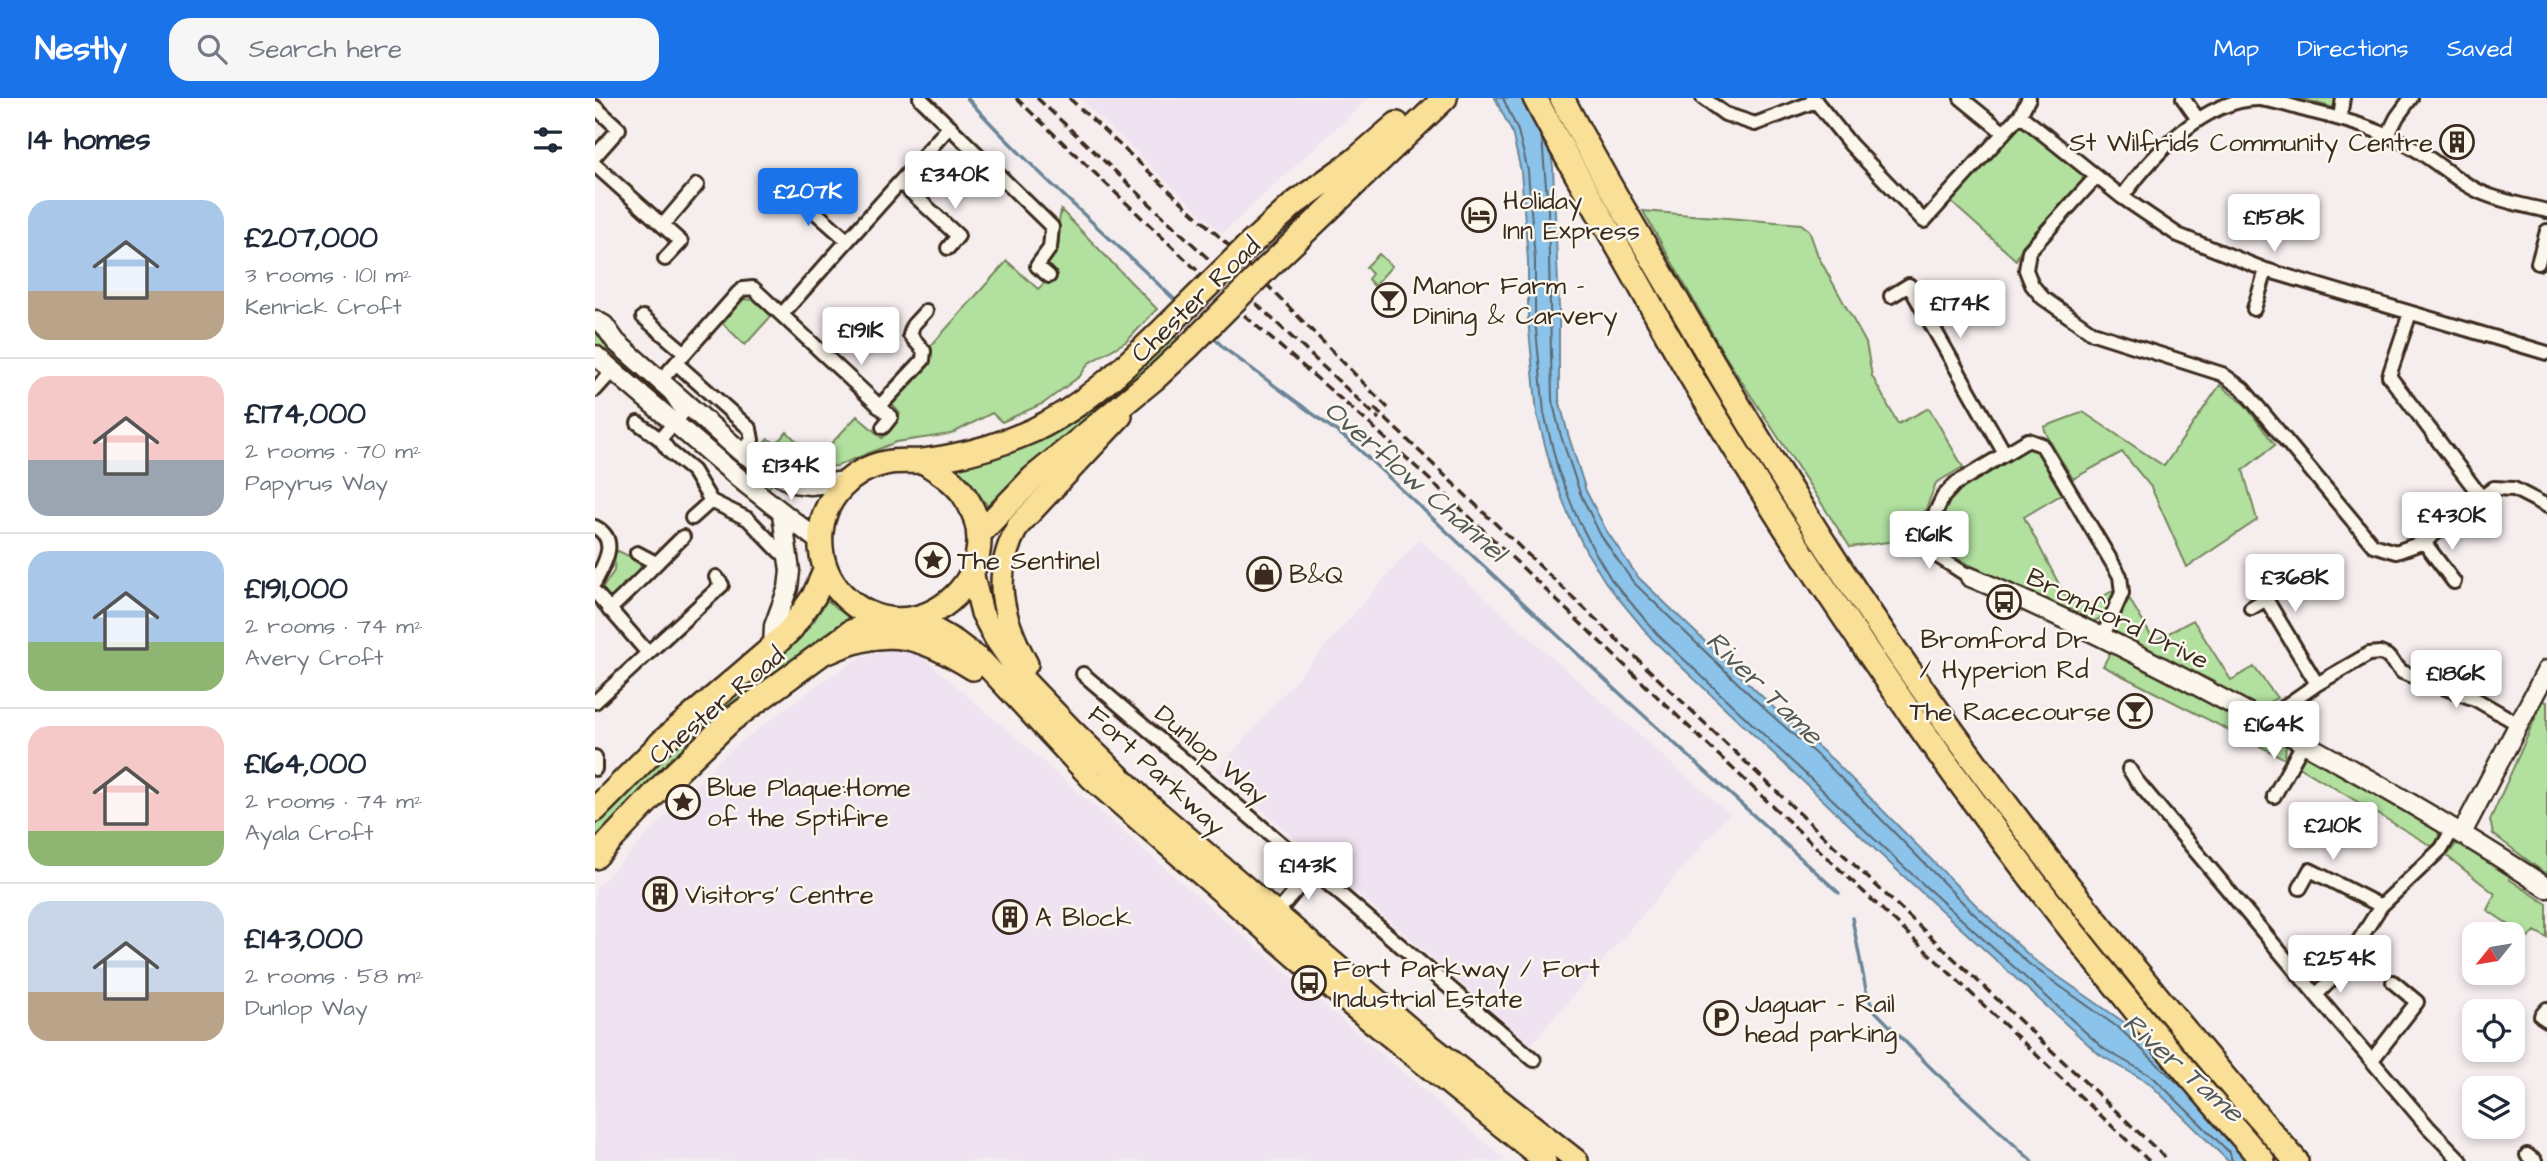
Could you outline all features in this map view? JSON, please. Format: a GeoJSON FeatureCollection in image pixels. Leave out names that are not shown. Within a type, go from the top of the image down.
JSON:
{"type":"FeatureCollection","features":[{"type":"Feature","properties":{"kind":"highway","name":"Chester Road"},"geometry":{"type":"LineString","coordinates":[[923,461],[958,455],[1035,429],[1079,403],[1121,371],[1245,248],[1294,204],[1383,138],[1425,98]]}},
{"type":"Feature","properties":{"kind":"highway","name":"Chester Road"},"geometry":{"type":"LineString","coordinates":[[979,534],[1033,478],[1155,378],[1445,98]]}},
{"type":"Feature","properties":{"kind":"highway"},"geometry":{"type":"LineString","coordinates":[[1535,98],[1712,413],[1837,608],[2047,898],[2201,1090],[2263,1161]]}},
{"type":"Feature","properties":{"kind":"highway"},"geometry":{"type":"LineString","coordinates":[[1562,98],[1735,401],[1866,607],[1960,740],[2067,883],[2220,1074],[2296,1161]]}},
{"type":"Feature","properties":{"kind":"highway"},"geometry":{"type":"LineString","coordinates":[[923,461],[948,478],[963,494],[974,513],[979,534],[978,554],[965,585],[949,603],[917,619],[890,619],[869,614],[851,603],[831,581],[820,553],[820,542],[827,508],[847,481],[866,469],[886,462],[923,461]]}},
{"type":"Feature","properties":{"kind":"highway","name":"Chester Road"},"geometry":{"type":"LineString","coordinates":[[595,810],[663,741],[773,647],[802,614],[814,596],[826,569]]}},
{"type":"Feature","properties":{"kind":"highway","name":"Chester Road"},"geometry":{"type":"LineString","coordinates":[[595,857],[665,783],[731,720],[851,632],[890,619]]}},
{"type":"Feature","properties":{"kind":"main road"},"geometry":{"type":"LineString","coordinates":[[1071,729],[1037,683],[1014,640],[1002,598],[1001,572],[1009,542],[1018,526],[1155,378]]}},
{"type":"Feature","properties":{"kind":"main road","name":"Fort Parkway"},"geometry":{"type":"LineString","coordinates":[[972,572],[982,612],[995,638],[1023,679],[1071,729],[1144,800],[1420,1037],[1577,1161]]}},
{"type":"Feature","properties":{"kind":"main road","name":"Fort Parkway"},"geometry":{"type":"LineString","coordinates":[[917,619],[955,640],[983,663],[1079,768],[1351,1005],[1545,1161]]}},
{"type":"Feature","properties":{"kind":"main road"},"geometry":{"type":"LineString","coordinates":[[811,660],[872,638],[894,636],[917,640],[949,654],[975,670],[1079,768]]}},
{"type":"Feature","properties":{"kind":"street"},"geometry":{"type":"LineString","coordinates":[[920,98],[1052,228],[1050,248],[1037,266],[1049,276]]}},
{"type":"Feature","properties":{"kind":"street"},"geometry":{"type":"LineString","coordinates":[[1703,98],[1725,114],[1755,124],[1814,100],[1851,145],[1924,221],[2020,115],[2029,98]]}},
{"type":"Feature","properties":{"kind":"street"},"geometry":{"type":"LineString","coordinates":[[1961,98],[2003,132]]}},
{"type":"Feature","properties":{"kind":"street"},"geometry":{"type":"LineString","coordinates":[[2183,98],[2197,118]]}},
{"type":"Feature","properties":{"kind":"street"},"geometry":{"type":"LineString","coordinates":[[2340,118],[2343,98]]}},
{"type":"Feature","properties":{"kind":"street"},"geometry":{"type":"LineString","coordinates":[[2388,135],[2411,98]]}},
{"type":"Feature","properties":{"kind":"street"},"geometry":{"type":"LineString","coordinates":[[2122,197],[2161,148],[2197,118],[2236,99],[2260,99],[2340,118],[2388,135],[2414,148],[2452,176],[2487,195],[2547,211]]}},
{"type":"Feature","properties":{"kind":"street"},"geometry":{"type":"LineString","coordinates":[[595,107],[619,129],[595,156]]}},
{"type":"Feature","properties":{"kind":"street"},"geometry":{"type":"LineString","coordinates":[[2020,115],[2122,197],[2178,235],[2266,270],[2547,353]]}},
{"type":"Feature","properties":{"kind":"street"},"geometry":{"type":"LineString","coordinates":[[782,314],[950,126]]}},
{"type":"Feature","properties":{"kind":"street"},"geometry":{"type":"LineString","coordinates":[[595,164],[681,242],[665,259]]}},
{"type":"Feature","properties":{"kind":"street"},"geometry":{"type":"LineString","coordinates":[[2097,177],[2029,251],[2025,270],[2032,285],[2043,298],[2093,334],[2222,374],[2243,389],[2373,545],[2396,552],[2424,542],[2494,488],[2514,489],[2547,506]]}},
{"type":"Feature","properties":{"kind":"street"},"geometry":{"type":"LineString","coordinates":[[769,195],[781,182],[847,240]]}},
{"type":"Feature","properties":{"kind":"street"},"geometry":{"type":"LineString","coordinates":[[900,182],[958,236],[948,248]]}},
{"type":"Feature","properties":{"kind":"street"},"geometry":{"type":"LineString","coordinates":[[663,225],[697,186]]}},
{"type":"Feature","properties":{"kind":"street"},"geometry":{"type":"LineString","coordinates":[[2538,263],[2547,231]]}},
{"type":"Feature","properties":{"kind":"street"},"geometry":{"type":"LineString","coordinates":[[2254,309],[2266,270]]}},
{"type":"Feature","properties":{"kind":"street"},"geometry":{"type":"LineString","coordinates":[[1891,296],[1909,285],[2005,454],[2028,440],[2042,445],[2120,576],[2122,593],[2103,636]]}},
{"type":"Feature","properties":{"kind":"street"},"geometry":{"type":"LineString","coordinates":[[661,380],[743,289],[753,288],[891,417],[883,427]]}},
{"type":"Feature","properties":{"kind":"street"},"geometry":{"type":"LineString","coordinates":[[879,407],[923,360],[924,351],[910,335],[913,325],[926,311]]}},
{"type":"Feature","properties":{"kind":"street"},"geometry":{"type":"LineString","coordinates":[[2410,313],[2389,376],[2482,498]]}},
{"type":"Feature","properties":{"kind":"street"},"geometry":{"type":"LineString","coordinates":[[643,317],[685,353]]}},
{"type":"Feature","properties":{"kind":"street"},"geometry":{"type":"LineString","coordinates":[[595,320],[604,325],[616,342],[741,452],[793,483],[810,485],[847,481]]}},
{"type":"Feature","properties":{"kind":"street"},"geometry":{"type":"LineString","coordinates":[[595,355],[782,514],[820,542]]}},
{"type":"Feature","properties":{"kind":"street"},"geometry":{"type":"LineString","coordinates":[[677,364],[750,429],[753,440],[741,452]]}},
{"type":"Feature","properties":{"kind":"street"},"geometry":{"type":"LineString","coordinates":[[595,390],[614,369]]}},
{"type":"Feature","properties":{"kind":"street"},"geometry":{"type":"LineString","coordinates":[[660,439],[683,413],[661,380]]}},
{"type":"Feature","properties":{"kind":"street"},"geometry":{"type":"LineString","coordinates":[[638,423],[660,439],[670,452],[693,471],[711,501],[748,519],[780,552]]}},
{"type":"Feature","properties":{"kind":"street","name":"Bromford Drive"},"geometry":{"type":"LineString","coordinates":[[2005,454],[1955,484],[1944,497],[1923,543],[1926,550],[1969,577],[2103,636],[2304,743],[2458,830],[2547,888]]}},
{"type":"Feature","properties":{"kind":"street"},"geometry":{"type":"LineString","coordinates":[[692,519],[711,501]]}},
{"type":"Feature","properties":{"kind":"street"},"geometry":{"type":"LineString","coordinates":[[773,647],[774,626],[788,587],[790,571],[782,514]]}},
{"type":"Feature","properties":{"kind":"street"},"geometry":{"type":"LineString","coordinates":[[595,527],[602,530],[610,545],[595,582]]}},
{"type":"Feature","properties":{"kind":"street"},"geometry":{"type":"LineString","coordinates":[[607,608],[651,572],[656,563],[683,537]]}},
{"type":"Feature","properties":{"kind":"street"},"geometry":{"type":"LineString","coordinates":[[2424,542],[2454,582]]}},
{"type":"Feature","properties":{"kind":"street"},"geometry":{"type":"LineString","coordinates":[[637,553],[656,563]]}},
{"type":"Feature","properties":{"kind":"street"},"geometry":{"type":"LineString","coordinates":[[595,702],[722,585],[716,577]]}},
{"type":"Feature","properties":{"kind":"street"},"geometry":{"type":"LineString","coordinates":[[595,592],[648,653]]}},
{"type":"Feature","properties":{"kind":"street"},"geometry":{"type":"LineString","coordinates":[[2251,607],[2266,599],[2317,684]]}},
{"type":"Feature","properties":{"kind":"street"},"geometry":{"type":"LineString","coordinates":[[2269,724],[2281,709],[2317,684],[2369,654],[2380,653],[2388,656],[2402,672],[2475,699],[2520,725]]}},
{"type":"Feature","properties":{"kind":"street"},"geometry":{"type":"LineString","coordinates":[[2316,995],[2339,972],[2381,906],[2458,830],[2543,689],[2547,670]]}},
{"type":"Feature","properties":{"kind":"street","name":"Dunlop Way"},"geometry":{"type":"LineString","coordinates":[[1083,674],[1534,1060]]}},
{"type":"Feature","properties":{"kind":"street"},"geometry":{"type":"LineString","coordinates":[[2274,796],[2304,743]]}},
{"type":"Feature","properties":{"kind":"street"},"geometry":{"type":"LineString","coordinates":[[595,757],[595,769]]}},
{"type":"Feature","properties":{"kind":"street"},"geometry":{"type":"LineString","coordinates":[[2124,787],[2133,774],[2316,995],[2429,1128],[2461,1161]]}},
{"type":"Feature","properties":{"kind":"street"},"geometry":{"type":"LineString","coordinates":[[1277,913],[1313,870]]}},
{"type":"Feature","properties":{"kind":"street"},"geometry":{"type":"LineString","coordinates":[[2300,888],[2310,870],[2381,906]]}},
{"type":"Feature","properties":{"kind":"street"},"geometry":{"type":"LineString","coordinates":[[2372,1060],[2417,1002],[2393,982]]}},
{"type":"Feature","properties":{"kind":"street"},"geometry":{"type":"LineString","coordinates":[[2547,1009],[2542,1016],[2547,1020]]}},
{"type":"Feature","properties":{"kind":"shaded area"},"geometry":{"type":"Polygon","coordinates":[[[1079,98],[1369,98],[1222,234],[1079,98]]]}},
{"type":"Feature","properties":{"kind":"shaded area"},"geometry":{"type":"Polygon","coordinates":[[[1419,539],[1729,814],[1531,1045],[1217,770],[1419,539]]]}},
{"type":"Feature","properties":{"kind":"shaded area"},"geometry":{"type":"Polygon","coordinates":[[[894,649],[922,656],[1507,1161],[595,1161],[595,889],[725,754],[821,682],[862,656],[894,649]]]}},
{"type":"Feature","properties":{"kind":"green space"},"geometry":{"type":"Polygon","coordinates":[[[2299,98],[2338,98],[2334,108],[2299,98]]]}},
{"type":"Feature","properties":{"kind":"green space"},"geometry":{"type":"Polygon","coordinates":[[[2016,125],[2026,126],[2082,172],[2083,180],[2023,245],[2016,260],[1951,202],[2016,125]]]}},
{"type":"Feature","properties":{"kind":"green space"},"geometry":{"type":"Polygon","coordinates":[[[1061,210],[1157,309],[1127,341],[1089,363],[1080,376],[1044,403],[1002,422],[992,413],[951,434],[896,442],[837,466],[788,464],[759,448],[768,439],[776,443],[787,432],[816,460],[857,416],[882,438],[900,414],[890,402],[920,373],[927,350],[1007,261],[1038,289],[1053,275],[1047,266],[1059,243],[1061,210]]]}},
{"type":"Feature","properties":{"kind":"green space"},"geometry":{"type":"Polygon","coordinates":[[[1643,211],[1801,224],[1809,230],[1818,256],[1866,343],[1872,376],[1898,424],[1929,408],[1963,467],[1936,483],[1918,530],[1896,541],[1850,547],[1725,356],[1643,211]]]}},
{"type":"Feature","properties":{"kind":"green space"},"geometry":{"type":"Polygon","coordinates":[[[1379,254],[1392,266],[1374,286],[1368,279],[1372,274],[1366,267],[1379,254]]]}},
{"type":"Feature","properties":{"kind":"green space"},"geometry":{"type":"Polygon","coordinates":[[[741,299],[754,300],[772,315],[745,345],[721,322],[741,299]]]}},
{"type":"Feature","properties":{"kind":"green space"},"geometry":{"type":"Polygon","coordinates":[[[595,323],[657,383],[675,411],[672,412],[595,351],[595,323]]]}},
{"type":"Feature","properties":{"kind":"green space"},"geometry":{"type":"Polygon","coordinates":[[[1170,332],[1179,340],[1103,407],[1048,450],[990,509],[971,484],[952,468],[1009,453],[1045,435],[1170,332]]]}},
{"type":"Feature","properties":{"kind":"green space"},"geometry":{"type":"Polygon","coordinates":[[[2220,385],[2245,405],[2275,445],[2243,470],[2257,520],[2187,567],[2151,487],[2122,452],[2073,479],[2044,427],[2083,412],[2164,466],[2220,385]]]}},
{"type":"Feature","properties":{"kind":"green space"},"geometry":{"type":"Polygon","coordinates":[[[684,412],[771,485],[763,495],[681,424],[684,412]]]}},
{"type":"Feature","properties":{"kind":"green space"},"geometry":{"type":"Polygon","coordinates":[[[2027,449],[2041,454],[2064,493],[2024,517],[2064,594],[2088,605],[2116,589],[2105,612],[2097,620],[2085,622],[2082,617],[1953,557],[1933,545],[1940,515],[1955,492],[2027,449]]]}},
{"type":"Feature","properties":{"kind":"green space"},"geometry":{"type":"Polygon","coordinates":[[[618,551],[644,568],[638,577],[625,583],[613,598],[606,596],[602,589],[614,571],[615,553],[618,551]]]}},
{"type":"Feature","properties":{"kind":"green space"},"geometry":{"type":"Polygon","coordinates":[[[2129,598],[2154,641],[2193,620],[2231,680],[2254,667],[2277,698],[2253,708],[2211,680],[2119,637],[2114,629],[2129,598]]]}},
{"type":"Feature","properties":{"kind":"green space"},"geometry":{"type":"Polygon","coordinates":[[[827,600],[858,625],[595,845],[595,821],[712,707],[792,646],[814,621],[827,600]]]}},
{"type":"Feature","properties":{"kind":"green space"},"geometry":{"type":"Polygon","coordinates":[[[2112,649],[2286,743],[2285,759],[2103,666],[2112,649]]]}},
{"type":"Feature","properties":{"kind":"green space"},"geometry":{"type":"Polygon","coordinates":[[[2543,701],[2547,702],[2547,875],[2493,834],[2490,820],[2543,701]]]}},
{"type":"Feature","properties":{"kind":"green space"},"geometry":{"type":"Polygon","coordinates":[[[2306,755],[2314,755],[2437,827],[2439,837],[2433,847],[2296,765],[2306,755]]]}},
{"type":"Feature","properties":{"kind":"green space"},"geometry":{"type":"Polygon","coordinates":[[[2456,844],[2465,845],[2511,874],[2509,879],[2547,904],[2547,938],[2535,931],[2529,938],[2525,935],[2525,922],[2505,922],[2487,910],[2495,894],[2447,856],[2456,844]]]}},
{"type":"Feature","properties":{"kind":"water"},"geometry":{"type":"Polygon","coordinates":[[[1495,98],[1538,98],[1549,138],[1553,167],[1559,307],[1559,399],[1586,491],[1606,530],[1638,577],[1773,707],[1834,761],[2033,959],[2125,1023],[2266,1161],[2228,1161],[2149,1083],[2100,1055],[1897,870],[1652,639],[1606,583],[1569,516],[1552,472],[1537,414],[1528,319],[1528,260],[1521,171],[1512,132],[1495,98]]]}},
{"type":"Feature","properties":{"kind":"waterway","name":"Overflow Channel"},"geometry":{"type":"LineString","coordinates":[[967,98],[1044,177],[1179,304]]}},
{"type":"Feature","properties":{"kind":"waterway","name":"Overflow Channel"},"geometry":{"type":"LineString","coordinates":[[1212,336],[1225,349],[1351,442],[1628,701],[1839,893]]}},
{"type":"Feature","properties":{"kind":"waterway","name":"Overflow Channel"},"geometry":{"type":"LineString","coordinates":[[1852,918],[1866,990],[1873,1009],[1933,1070],[2032,1161]]}},
{"type":"Feature","properties":{"kind":"railway"},"geometry":{"type":"LineString","coordinates":[[1016,98],[1244,315],[1373,427],[1457,505],[2149,1161]]}},
{"type":"Feature","properties":{"kind":"railway"},"geometry":{"type":"LineString","coordinates":[[1037,98],[1379,419]]}},
{"type":"Feature","properties":{"kind":"railway"},"geometry":{"type":"LineString","coordinates":[[1069,98],[1225,242],[1390,410]]}},
{"type":"Feature","properties":{"kind":"railway"},"geometry":{"type":"LineString","coordinates":[[1374,408],[2169,1161]]}},
{"type":"Feature","properties":{"kind":"place","name":"St Wilfrids Community Centre"},"geometry":{"type":"Point","coordinates":[2457,142]}},
{"type":"Feature","properties":{"kind":"place","name":"Holiday Inn Express"},"geometry":{"type":"Point","coordinates":[1479,215]}},
{"type":"Feature","properties":{"kind":"place","name":"Manor Farm - Dining & Carvery"},"geometry":{"type":"Point","coordinates":[1389,300]}},
{"type":"Feature","properties":{"kind":"place","name":"The Sentinel"},"geometry":{"type":"Point","coordinates":[933,560]}},
{"type":"Feature","properties":{"kind":"place","name":"B&Q"},"geometry":{"type":"Point","coordinates":[1264,574]}},
{"type":"Feature","properties":{"kind":"place","name":"Bromford Dr / Hyperion Rd"},"geometry":{"type":"Point","coordinates":[2004,602]}},
{"type":"Feature","properties":{"kind":"place","name":"The Racecourse"},"geometry":{"type":"Point","coordinates":[2135,711]}},
{"type":"Feature","properties":{"kind":"place","name":"Blue Plaque:Home of the Sptifire"},"geometry":{"type":"Point","coordinates":[683,802]}},
{"type":"Feature","properties":{"kind":"place","name":"Visitors' Centre"},"geometry":{"type":"Point","coordinates":[660,894]}},
{"type":"Feature","properties":{"kind":"place","name":"A Block"},"geometry":{"type":"Point","coordinates":[1010,917]}},
{"type":"Feature","properties":{"kind":"place","name":"Fort Parkway / Fort Industrial Estate"},"geometry":{"type":"Point","coordinates":[1309,983]}},
{"type":"Feature","properties":{"kind":"place","name":"Jaguar - Rail head parking"},"geometry":{"type":"Point","coordinates":[1721,1018]}},
{"type":"Feature","properties":{"kind":"water label","name":"River Tame"},"geometry":{"type":"Point","coordinates":[1765,687]}},
{"type":"Feature","properties":{"kind":"water label","name":"River Tame"},"geometry":{"type":"Point","coordinates":[2184,1067]}}]}
